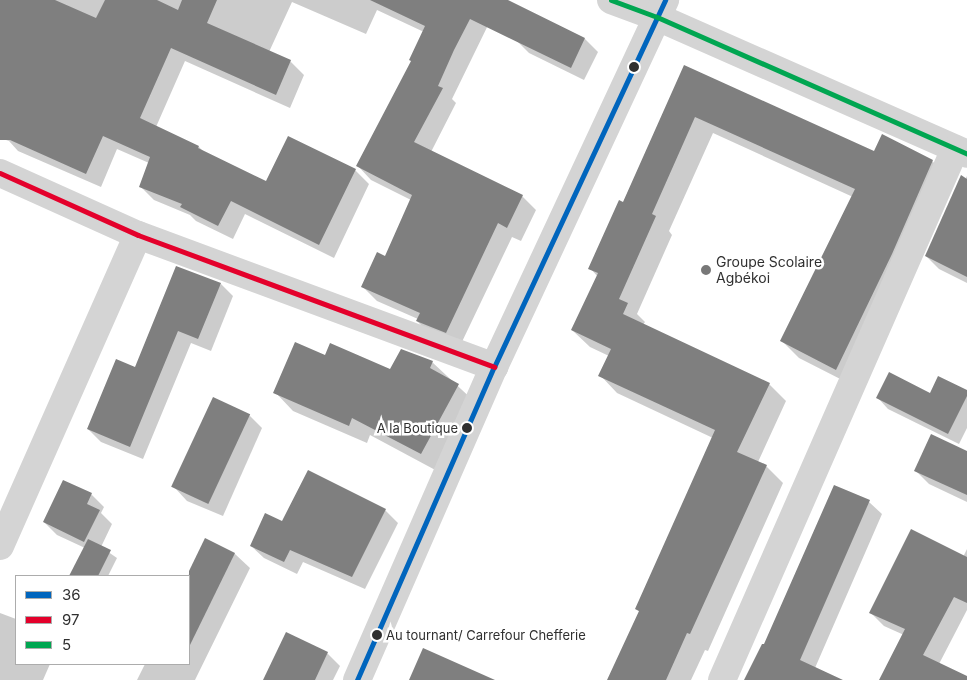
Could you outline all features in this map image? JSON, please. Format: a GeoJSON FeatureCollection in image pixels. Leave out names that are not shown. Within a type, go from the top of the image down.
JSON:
{"type":"FeatureCollection","features":[{"type":"Feature","properties":{"kind":"street"},"geometry":{"type":"LineString","coordinates":[[611,0],[661,9],[961,152],[722,680]]}},
{"type":"Feature","properties":{"kind":"street"},"geometry":{"type":"LineString","coordinates":[[357,680],[494,367],[661,9]]}},
{"type":"Feature","properties":{"kind":"street"},"geometry":{"type":"LineString","coordinates":[[0,173],[138,235],[494,367]]}},
{"type":"Feature","properties":{"kind":"street"},"geometry":{"type":"LineString","coordinates":[[0,546],[138,235]]}},
{"type":"Feature","properties":{"kind":"building"},"geometry":{"type":"Polygon","coordinates":[[[0,0],[55,0],[96,18],[105,0],[157,0],[178,10],[182,0],[217,0],[207,23],[291,60],[276,95],[171,48],[140,118],[266,181],[288,136],[356,169],[319,245],[231,201],[218,226],[180,207],[182,204],[139,187],[150,157],[103,136],[86,174],[10,140],[0,140],[0,0]]]}},
{"type":"Feature","properties":{"kind":"building"},"geometry":{"type":"Polygon","coordinates":[[[370,0],[508,0],[585,38],[571,68],[470,19],[454,50],[438,86],[443,88],[414,142],[523,195],[507,228],[498,223],[446,333],[416,321],[420,313],[361,287],[377,252],[385,256],[412,195],[356,166],[411,61],[409,60],[425,26],[370,0]]]}},
{"type":"Feature","properties":{"kind":"building"},"geometry":{"type":"Polygon","coordinates":[[[684,65],[874,151],[882,134],[933,160],[892,254],[836,370],[780,341],[855,189],[695,117],[652,214],[656,216],[619,299],[628,303],[623,314],[770,383],[737,452],[767,465],[690,634],[687,633],[666,680],[607,680],[639,611],[635,609],[715,430],[598,376],[611,349],[571,330],[598,273],[588,269],[619,200],[623,202],[684,65]]]}},
{"type":"Feature","properties":{"kind":"building"},"geometry":{"type":"Polygon","coordinates":[[[961,175],[967,179],[967,277],[925,256],[961,175]]]}},
{"type":"Feature","properties":{"kind":"building"},"geometry":{"type":"Polygon","coordinates":[[[176,266],[221,283],[198,339],[178,331],[130,447],[87,429],[116,359],[135,367],[176,266]]]}},
{"type":"Feature","properties":{"kind":"building"},"geometry":{"type":"Polygon","coordinates":[[[295,342],[325,355],[330,343],[390,369],[401,349],[433,361],[430,368],[459,384],[421,454],[352,418],[349,426],[273,393],[295,342]]]}},
{"type":"Feature","properties":{"kind":"building"},"geometry":{"type":"Polygon","coordinates":[[[889,372],[930,393],[938,376],[967,390],[967,396],[948,434],[876,398],[889,372]]]}},
{"type":"Feature","properties":{"kind":"building"},"geometry":{"type":"Polygon","coordinates":[[[213,397],[250,414],[208,504],[171,487],[213,397]]]}},
{"type":"Feature","properties":{"kind":"building"},"geometry":{"type":"Polygon","coordinates":[[[931,434],[967,451],[967,495],[914,471],[931,434]]]}},
{"type":"Feature","properties":{"kind":"building"},"geometry":{"type":"Polygon","coordinates":[[[308,470],[386,509],[352,577],[290,550],[284,562],[250,546],[265,513],[282,521],[308,470]]]}},
{"type":"Feature","properties":{"kind":"building"},"geometry":{"type":"Polygon","coordinates":[[[63,480],[92,493],[87,504],[100,510],[84,542],[43,522],[63,480]]]}},
{"type":"Feature","properties":{"kind":"building"},"geometry":{"type":"Polygon","coordinates":[[[834,485],[870,500],[800,660],[843,680],[744,680],[762,644],[764,644],[834,485]]]}},
{"type":"Feature","properties":{"kind":"building"},"geometry":{"type":"Polygon","coordinates":[[[911,529],[967,557],[967,603],[954,597],[923,655],[967,676],[967,680],[879,680],[905,629],[869,613],[911,529]]]}},
{"type":"Feature","properties":{"kind":"building"},"geometry":{"type":"Polygon","coordinates":[[[205,538],[235,553],[190,645],[190,575],[189,571],[205,538]]]}},
{"type":"Feature","properties":{"kind":"building"},"geometry":{"type":"Polygon","coordinates":[[[88,539],[111,550],[98,575],[70,575],[88,539]]]}},
{"type":"Feature","properties":{"kind":"building"},"geometry":{"type":"Polygon","coordinates":[[[286,632],[328,652],[315,680],[263,680],[286,632]]]}},
{"type":"Feature","properties":{"kind":"building"},"geometry":{"type":"Polygon","coordinates":[[[423,648],[495,680],[409,680],[423,648]]]}},
{"type":"Feature","properties":{"kind":"transit line","name":"5"},"geometry":{"type":"LineString","coordinates":[[611,0],[657,17],[967,154]]}},
{"type":"Feature","properties":{"kind":"transit line","name":"36"},"geometry":{"type":"LineString","coordinates":[[357,680],[494,367],[665,0]]}},
{"type":"Feature","properties":{"kind":"transit line","name":"97"},"geometry":{"type":"LineString","coordinates":[[0,173],[138,235],[494,367]]}},
{"type":"Feature","properties":{"kind":"place","name":"Groupe Scolaire Agbékoi"},"geometry":{"type":"Point","coordinates":[706,270]}},
{"type":"Feature","properties":{"kind":"place","name":"A la Boutique"},"geometry":{"type":"Point","coordinates":[467,428]}},
{"type":"Feature","properties":{"kind":"place","name":"Au tournant/ Carrefour Chefferie"},"geometry":{"type":"Point","coordinates":[377,635]}}]}
